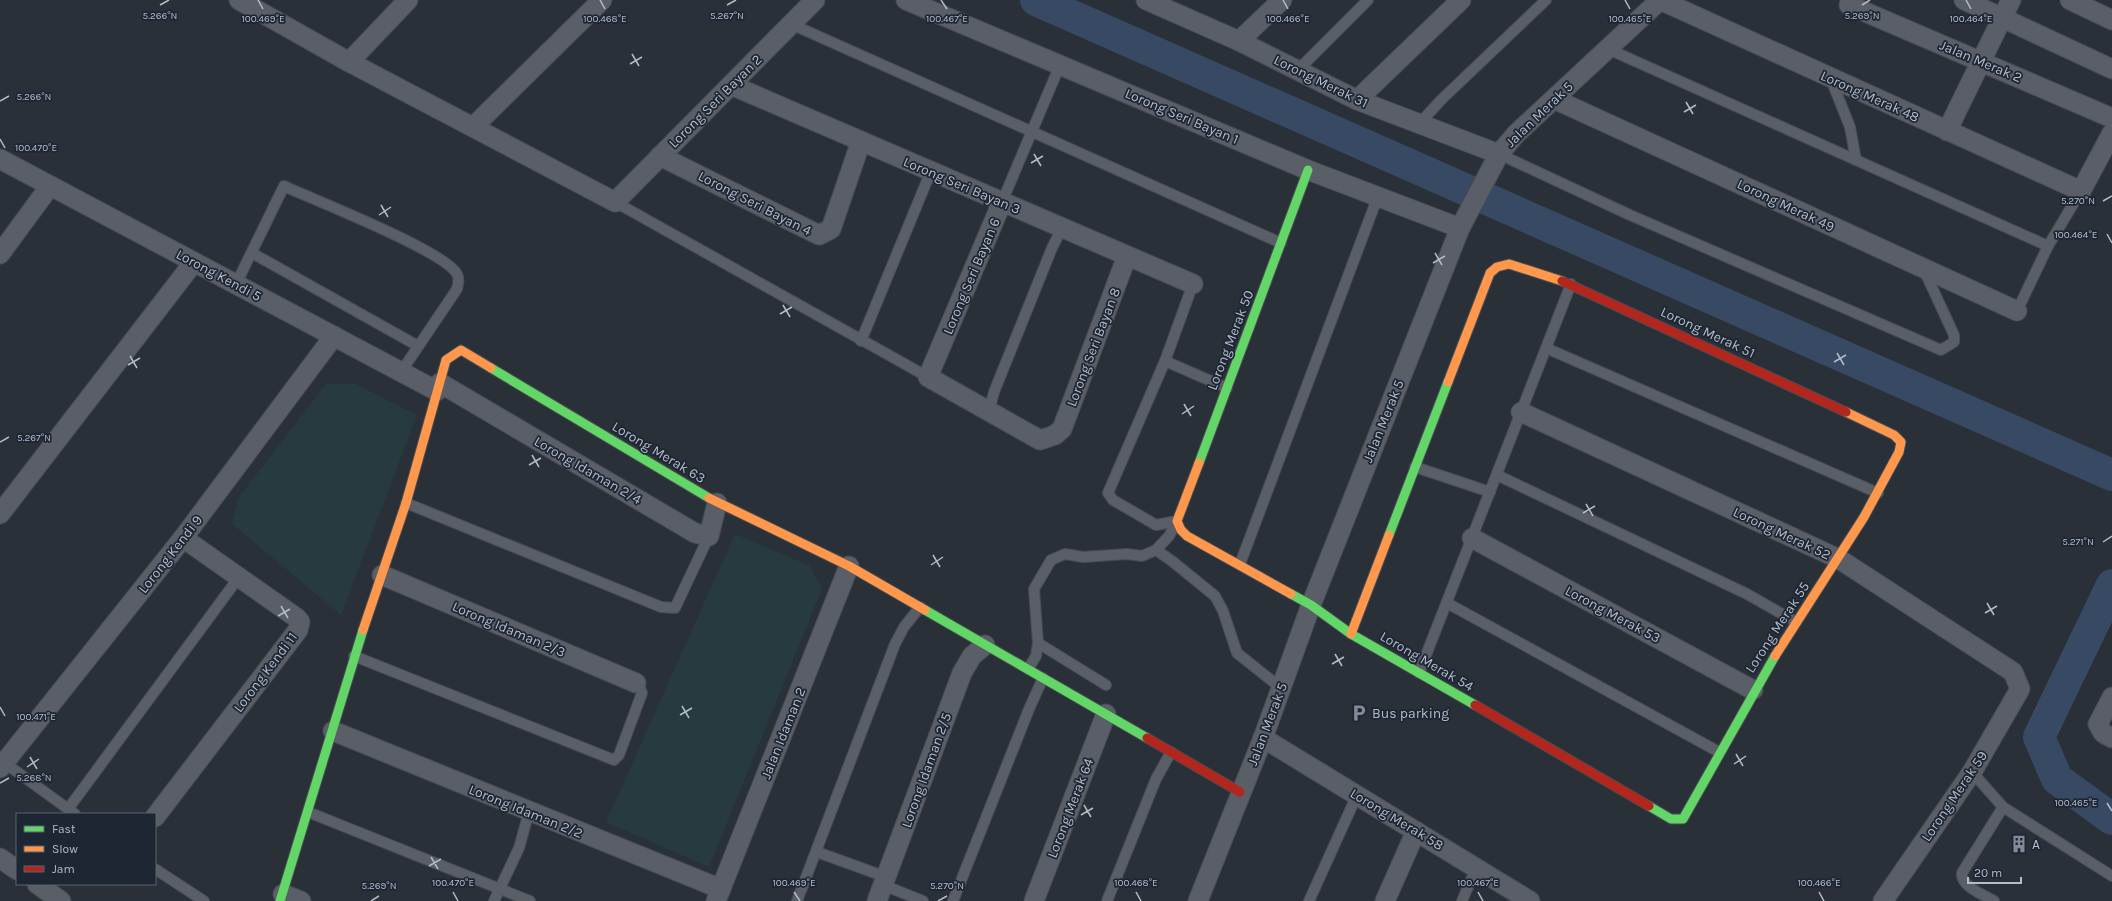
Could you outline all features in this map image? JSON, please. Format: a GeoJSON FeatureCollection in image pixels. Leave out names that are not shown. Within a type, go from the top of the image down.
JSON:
{"type":"FeatureCollection","features":[{"type":"Feature","properties":{"kind":"street"},"geometry":{"type":"LineString","coordinates":[[239,0],[349,62],[615,202]]}},
{"type":"Feature","properties":{"kind":"street"},"geometry":{"type":"LineString","coordinates":[[349,62],[408,0]]}},
{"type":"Feature","properties":{"kind":"street"},"geometry":{"type":"LineString","coordinates":[[473,127],[602,0]]}},
{"type":"Feature","properties":{"kind":"street","name":"Lorong Seri Bayan 2"},"geometry":{"type":"LineString","coordinates":[[615,202],[815,0]]}},
{"type":"Feature","properties":{"kind":"street","name":"Lorong Seri Bayan 1"},"geometry":{"type":"LineString","coordinates":[[906,0],[1308,170],[1378,196],[1464,221]]}},
{"type":"Feature","properties":{"kind":"street","name":"Lorong Merak 31"},"geometry":{"type":"LineString","coordinates":[[1146,0],[1239,41],[1357,100],[1499,154]]}},
{"type":"Feature","properties":{"kind":"street"},"geometry":{"type":"LineString","coordinates":[[1239,41],[1282,0]]}},
{"type":"Feature","properties":{"kind":"street"},"geometry":{"type":"LineString","coordinates":[[1357,100],[1461,0]]}},
{"type":"Feature","properties":{"kind":"street","name":"Jalan Merak 5"},"geometry":{"type":"LineString","coordinates":[[1198,901],[1240,792],[1263,738],[1311,605],[1464,221],[1486,176],[1499,154],[1516,134],[1660,0]]}},
{"type":"Feature","properties":{"kind":"street","name":"Lorong Merak 48"},"geometry":{"type":"LineString","coordinates":[[1660,0],[2080,191]]}},
{"type":"Feature","properties":{"kind":"street"},"geometry":{"type":"LineString","coordinates":[[1964,0],[2112,69]]}},
{"type":"Feature","properties":{"kind":"street"},"geometry":{"type":"LineString","coordinates":[[1947,131],[2011,0]]}},
{"type":"Feature","properties":{"kind":"street"},"geometry":{"type":"LineString","coordinates":[[2070,0],[2112,20]]}},
{"type":"Feature","properties":{"kind":"street","name":"Jalan Merak 2"},"geometry":{"type":"LineString","coordinates":[[1849,5],[2112,118]]}},
{"type":"Feature","properties":{"kind":"street","name":"Lorong Seri Bayan 3"},"geometry":{"type":"LineString","coordinates":[[731,85],[1193,284]]}},
{"type":"Feature","properties":{"kind":"street","name":"Lorong Merak 49"},"geometry":{"type":"LineString","coordinates":[[1554,98],[2018,311]]}},
{"type":"Feature","properties":{"kind":"street"},"geometry":{"type":"LineString","coordinates":[[2080,191],[2112,133]]}},
{"type":"Feature","properties":{"kind":"street","name":"Lorong Seri Bayan 4"},"geometry":{"type":"LineString","coordinates":[[660,156],[819,235],[831,229],[861,141]]}},
{"type":"Feature","properties":{"kind":"street","name":"Lorong Kendi 5"},"geometry":{"type":"LineString","coordinates":[[0,159],[401,372],[439,387]]}},
{"type":"Feature","properties":{"kind":"street","name":"Lorong Merak 50"},"geometry":{"type":"LineString","coordinates":[[1177,521],[1308,170]]}},
{"type":"Feature","properties":{"kind":"street"},"geometry":{"type":"LineString","coordinates":[[0,254],[50,186]]}},
{"type":"Feature","properties":{"kind":"street","name":"Lorong Seri Bayan 6"},"geometry":{"type":"LineString","coordinates":[[928,377],[1002,202]]}},
{"type":"Feature","properties":{"kind":"street","name":"Lorong Seri Bayan 8"},"geometry":{"type":"LineString","coordinates":[[990,412],[1040,440],[1055,435],[1062,429],[1127,256]]}},
{"type":"Feature","properties":{"kind":"street"},"geometry":{"type":"LineString","coordinates":[[2,508],[194,262]]}},
{"type":"Feature","properties":{"kind":"street","name":"Lorong Merak 51"},"geometry":{"type":"LineString","coordinates":[[1415,467],[1490,274],[1497,267],[1509,264],[1571,284],[1894,435],[1901,442]]}},
{"type":"Feature","properties":{"kind":"street","name":"Lorong Kendi 9"},"geometry":{"type":"LineString","coordinates":[[1,763],[183,538],[334,336]]}},
{"type":"Feature","properties":{"kind":"street","name":"Lorong Merak 63"},"geometry":{"type":"LineString","coordinates":[[439,387],[446,360],[461,350],[717,502],[849,566],[1240,792]]}},
{"type":"Feature","properties":{"kind":"street"},"geometry":{"type":"LineString","coordinates":[[928,377],[990,412]]}},
{"type":"Feature","properties":{"kind":"street"},"geometry":{"type":"LineString","coordinates":[[301,901],[281,897],[333,731],[354,656],[406,503],[439,387]]}},
{"type":"Feature","properties":{"kind":"street","name":"Lorong Idaman 2/4"},"geometry":{"type":"LineString","coordinates":[[439,387],[695,533],[709,536]]}},
{"type":"Feature","properties":{"kind":"street","name":"Lorong Merak 52"},"geometry":{"type":"LineString","coordinates":[[1521,412],[1839,559],[2013,672],[2020,688]]}},
{"type":"Feature","properties":{"kind":"street","name":"Lorong Merak 55"},"geometry":{"type":"LineString","coordinates":[[1671,819],[1683,819],[1754,690],[1796,622],[1839,559],[1878,493],[1900,451],[1901,442]]}},
{"type":"Feature","properties":{"kind":"street"},"geometry":{"type":"LineString","coordinates":[[1351,634],[1415,467]]}},
{"type":"Feature","properties":{"kind":"street"},"geometry":{"type":"LineString","coordinates":[[709,536],[717,502]]}},
{"type":"Feature","properties":{"kind":"street","name":"Lorong Merak 54"},"geometry":{"type":"LineString","coordinates":[[1177,521],[1181,530],[1187,536],[1240,564],[1311,605],[1351,634],[1671,819]]}},
{"type":"Feature","properties":{"kind":"street","name":"Lorong Kendi 11"},"geometry":{"type":"LineString","coordinates":[[156,816],[298,630],[300,622],[297,618],[183,538]]}},
{"type":"Feature","properties":{"kind":"street","name":"Lorong Merak 53"},"geometry":{"type":"LineString","coordinates":[[1472,538],[1754,690]]}},
{"type":"Feature","properties":{"kind":"street","name":"Jalan Idaman 2"},"geometry":{"type":"LineString","coordinates":[[718,895],[849,566]]}},
{"type":"Feature","properties":{"kind":"street","name":"Lorong Idaman 2/3"},"geometry":{"type":"LineString","coordinates":[[382,575],[636,683]]}},
{"type":"Feature","properties":{"kind":"street","name":"Lorong Idaman 2/5"},"geometry":{"type":"LineString","coordinates":[[882,887],[962,673],[972,656],[985,644]]}},
{"type":"Feature","properties":{"kind":"street","name":"Lorong Merak 59"},"geometry":{"type":"LineString","coordinates":[[1883,901],[1972,772],[2020,688]]}},
{"type":"Feature","properties":{"kind":"street"},"geometry":{"type":"LineString","coordinates":[[2112,696],[2098,724],[2103,733],[2112,738]]}},
{"type":"Feature","properties":{"kind":"street","name":"Lorong Merak 64"},"geometry":{"type":"LineString","coordinates":[[1034,901],[1106,714]]}},
{"type":"Feature","properties":{"kind":"street","name":"Lorong Idaman 2/2"},"geometry":{"type":"LineString","coordinates":[[333,731],[529,812],[718,895]]}},
{"type":"Feature","properties":{"kind":"street","name":"Lorong Merak 58"},"geometry":{"type":"LineString","coordinates":[[1263,738],[1530,901]]}},
{"type":"Feature","properties":{"kind":"street"},"geometry":{"type":"LineString","coordinates":[[1385,901],[1416,831]]}},
{"type":"Feature","properties":{"kind":"street"},"geometry":{"type":"LineString","coordinates":[[0,858],[16,869]]}},
{"type":"Feature","properties":{"kind":"street"},"geometry":{"type":"LineString","coordinates":[[38,885],[61,901]]}},
{"type":"Feature","properties":{"kind":"lane"},"geometry":{"type":"LineString","coordinates":[[1298,70],[1368,0]]}},
{"type":"Feature","properties":{"kind":"lane"},"geometry":{"type":"LineString","coordinates":[[1419,124],[1441,100],[1546,0]]}},
{"type":"Feature","properties":{"kind":"lane"},"geometry":{"type":"LineString","coordinates":[[791,24],[1281,243]]}},
{"type":"Feature","properties":{"kind":"lane"},"geometry":{"type":"LineString","coordinates":[[1608,49],[2048,246]]}},
{"type":"Feature","properties":{"kind":"lane","name":"Lorong Seri Bayan 6"},"geometry":{"type":"LineString","coordinates":[[1002,202],[1060,65]]}},
{"type":"Feature","properties":{"kind":"lane"},"geometry":{"type":"LineString","coordinates":[[1830,77],[1850,126],[1856,160]]}},
{"type":"Feature","properties":{"kind":"lane"},"geometry":{"type":"LineString","coordinates":[[1499,154],[1637,219],[1940,350],[1954,342],[1954,335],[1924,268]]}},
{"type":"Feature","properties":{"kind":"lane"},"geometry":{"type":"LineString","coordinates":[[861,341],[931,171]]}},
{"type":"Feature","properties":{"kind":"lane"},"geometry":{"type":"LineString","coordinates":[[236,284],[284,186],[408,241],[448,264],[457,274],[459,281],[457,289],[401,372]]}},
{"type":"Feature","properties":{"kind":"lane"},"geometry":{"type":"LineString","coordinates":[[2018,311],[2048,246],[2080,191]]}},
{"type":"Feature","properties":{"kind":"lane"},"geometry":{"type":"LineString","coordinates":[[1240,564],[1378,196]]}},
{"type":"Feature","properties":{"kind":"lane"},"geometry":{"type":"LineString","coordinates":[[615,202],[861,341],[928,377]]}},
{"type":"Feature","properties":{"kind":"lane"},"geometry":{"type":"LineString","coordinates":[[990,412],[994,392],[1052,248],[1062,228]]}},
{"type":"Feature","properties":{"kind":"lane"},"geometry":{"type":"LineString","coordinates":[[252,253],[418,346]]}},
{"type":"Feature","properties":{"kind":"lane"},"geometry":{"type":"LineString","coordinates":[[1177,521],[1156,525],[1113,500],[1108,493],[1165,361],[1193,284]]}},
{"type":"Feature","properties":{"kind":"lane"},"geometry":{"type":"LineString","coordinates":[[1419,673],[1571,284]]}},
{"type":"Feature","properties":{"kind":"lane"},"geometry":{"type":"LineString","coordinates":[[1546,348],[1878,493]]}},
{"type":"Feature","properties":{"kind":"lane"},"geometry":{"type":"LineString","coordinates":[[1165,361],[1227,388]]}},
{"type":"Feature","properties":{"kind":"lane"},"geometry":{"type":"LineString","coordinates":[[1415,467],[1490,492]]}},
{"type":"Feature","properties":{"kind":"lane"},"geometry":{"type":"LineString","coordinates":[[1496,475],[1747,594],[1796,622]]}},
{"type":"Feature","properties":{"kind":"lane"},"geometry":{"type":"LineString","coordinates":[[406,503],[661,606],[675,608],[709,536]]}},
{"type":"Feature","properties":{"kind":"lane"},"geometry":{"type":"LineString","coordinates":[[1028,669],[1036,656],[1038,643],[1034,589],[1051,560],[1065,554],[1084,557],[1127,554],[1142,556],[1156,550],[1169,536],[1177,521]]}},
{"type":"Feature","properties":{"kind":"lane"},"geometry":{"type":"LineString","coordinates":[[1156,550],[1215,596],[1223,611],[1237,653],[1280,688]]}},
{"type":"Feature","properties":{"kind":"lane"},"geometry":{"type":"LineString","coordinates":[[1,763],[72,811],[239,577]]}},
{"type":"Feature","properties":{"kind":"lane"},"geometry":{"type":"LineString","coordinates":[[1447,603],[1719,752]]}},
{"type":"Feature","properties":{"kind":"lane"},"geometry":{"type":"LineString","coordinates":[[797,901],[895,644],[904,628],[920,607]]}},
{"type":"Feature","properties":{"kind":"lane"},"geometry":{"type":"LineString","coordinates":[[1038,643],[1106,685]]}},
{"type":"Feature","properties":{"kind":"lane"},"geometry":{"type":"LineString","coordinates":[[354,656],[614,760],[619,755],[642,693],[636,683]]}},
{"type":"Feature","properties":{"kind":"lane"},"geometry":{"type":"LineString","coordinates":[[953,901],[1029,708],[1043,678]]}},
{"type":"Feature","properties":{"kind":"lane"},"geometry":{"type":"LineString","coordinates":[[1107,901],[1156,779],[1171,752]]}},
{"type":"Feature","properties":{"kind":"lane"},"geometry":{"type":"LineString","coordinates":[[1972,772],[2003,807],[2112,876]]}},
{"type":"Feature","properties":{"kind":"lane"},"geometry":{"type":"LineString","coordinates":[[1309,901],[1357,795]]}},
{"type":"Feature","properties":{"kind":"lane"},"geometry":{"type":"LineString","coordinates":[[1994,901],[1966,883],[1961,877],[1962,873],[2003,807]]}},
{"type":"Feature","properties":{"kind":"lane"},"geometry":{"type":"LineString","coordinates":[[308,812],[530,901]]}},
{"type":"Feature","properties":{"kind":"lane"},"geometry":{"type":"LineString","coordinates":[[494,901],[519,848],[529,812]]}},
{"type":"Feature","properties":{"kind":"lane"},"geometry":{"type":"LineString","coordinates":[[816,852],[882,887],[923,901]]}},
{"type":"Feature","properties":{"kind":"lane"},"geometry":{"type":"LineString","coordinates":[[1462,901],[1476,868]]}},
{"type":"Feature","properties":{"kind":"lane"},"geometry":{"type":"LineString","coordinates":[[156,870],[204,901]]}},
{"type":"Feature","properties":{"kind":"green space"},"geometry":{"type":"Polygon","coordinates":[[[326,384],[356,384],[417,415],[341,615],[232,524],[239,497],[326,384]]]}},
{"type":"Feature","properties":{"kind":"green space"},"geometry":{"type":"Polygon","coordinates":[[[735,534],[810,566],[822,589],[709,867],[606,822],[735,534]]]}},
{"type":"Feature","properties":{"kind":"waterway"},"geometry":{"type":"LineString","coordinates":[[1036,0],[2112,475]]}},
{"type":"Feature","properties":{"kind":"waterway"},"geometry":{"type":"LineString","coordinates":[[2112,585],[2039,737],[2057,779],[2112,819]]}},
{"type":"Feature","properties":{"kind":"traffic: fast"},"geometry":{"type":"LineString","coordinates":[[1199,463],[1308,170]]}},
{"type":"Feature","properties":{"kind":"traffic: fast"},"geometry":{"type":"LineString","coordinates":[[491,368],[709,498]]}},
{"type":"Feature","properties":{"kind":"traffic: fast"},"geometry":{"type":"LineString","coordinates":[[1389,535],[1448,382]]}},
{"type":"Feature","properties":{"kind":"traffic: fast"},"geometry":{"type":"LineString","coordinates":[[1291,594],[1311,605],[1351,634],[1475,705]]}},
{"type":"Feature","properties":{"kind":"traffic: fast"},"geometry":{"type":"LineString","coordinates":[[925,610],[1147,738]]}},
{"type":"Feature","properties":{"kind":"traffic: fast"},"geometry":{"type":"LineString","coordinates":[[280,901],[363,630]]}},
{"type":"Feature","properties":{"kind":"traffic: fast"},"geometry":{"type":"LineString","coordinates":[[1649,806],[1671,819],[1683,819],[1775,656]]}},
{"type":"Feature","properties":{"kind":"traffic: slow"},"geometry":{"type":"LineString","coordinates":[[1448,382],[1490,273],[1497,267],[1509,264],[1562,281]]}},
{"type":"Feature","properties":{"kind":"traffic: slow"},"geometry":{"type":"LineString","coordinates":[[363,630],[406,503],[446,360],[461,350],[491,368]]}},
{"type":"Feature","properties":{"kind":"traffic: slow"},"geometry":{"type":"LineString","coordinates":[[1775,656],[1864,517],[1899,452],[1901,442],[1894,435],[1846,412]]}},
{"type":"Feature","properties":{"kind":"traffic: slow"},"geometry":{"type":"LineString","coordinates":[[1199,463],[1177,521],[1181,530],[1187,536],[1291,594]]}},
{"type":"Feature","properties":{"kind":"traffic: slow"},"geometry":{"type":"LineString","coordinates":[[709,498],[849,566],[925,610]]}},
{"type":"Feature","properties":{"kind":"traffic: slow"},"geometry":{"type":"LineString","coordinates":[[1351,634],[1389,535]]}},
{"type":"Feature","properties":{"kind":"traffic: jam"},"geometry":{"type":"LineString","coordinates":[[1562,281],[1846,412]]}},
{"type":"Feature","properties":{"kind":"traffic: jam"},"geometry":{"type":"LineString","coordinates":[[1475,705],[1649,806]]}},
{"type":"Feature","properties":{"kind":"traffic: jam"},"geometry":{"type":"LineString","coordinates":[[1147,738],[1240,792]]}},
{"type":"Feature","properties":{"kind":"place","name":"Bus parking"},"geometry":{"type":"Point","coordinates":[1359,713]}},
{"type":"Feature","properties":{"kind":"place","name":"A"},"geometry":{"type":"Point","coordinates":[2019,844]}}]}
